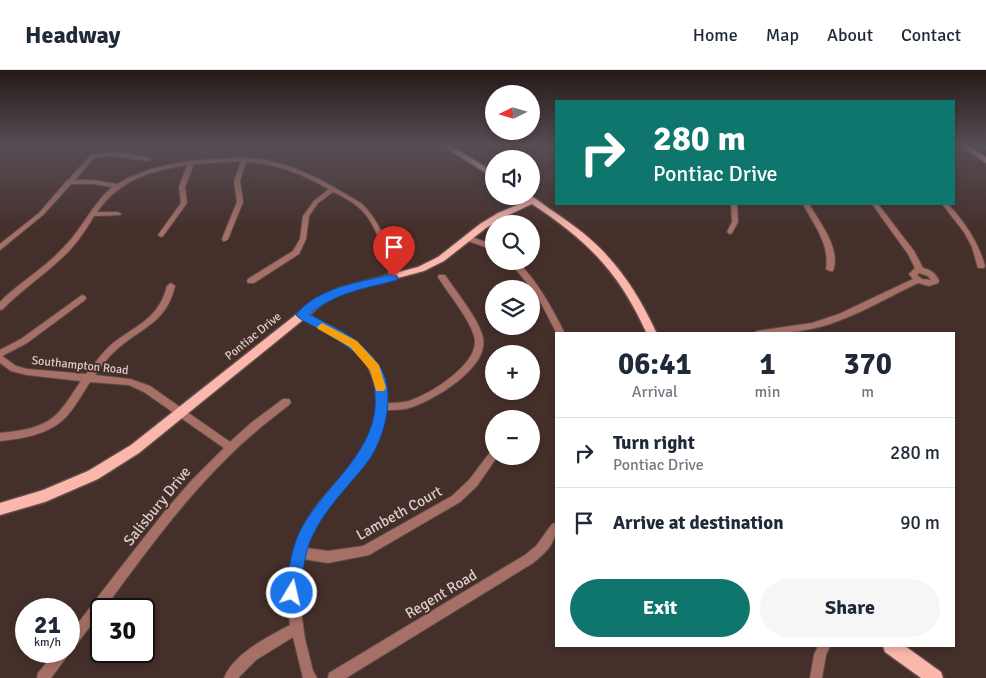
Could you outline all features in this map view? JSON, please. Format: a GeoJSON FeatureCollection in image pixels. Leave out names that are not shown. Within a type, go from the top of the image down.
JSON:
{"type":"FeatureCollection","features":[{"type":"Feature","properties":{"kind":"main road","name":"Pontiac Drive"},"geometry":{"type":"LineString","coordinates":[[0,510],[45,496],[92,475],[135,449],[321,300],[342,290],[420,269],[441,258],[467,238],[518,205]]}},
{"type":"Feature","properties":{"kind":"main road"},"geometry":{"type":"LineString","coordinates":[[538,205],[578,232],[616,269],[642,308],[651,332]]}},
{"type":"Feature","properties":{"kind":"main road"},"geometry":{"type":"LineString","coordinates":[[892,647],[935,678]]}},
{"type":"Feature","properties":{"kind":"street"},"geometry":{"type":"LineString","coordinates":[[0,248],[41,214],[76,173]]}},
{"type":"Feature","properties":{"kind":"street"},"geometry":{"type":"LineString","coordinates":[[0,307],[9,297],[66,250],[98,206],[118,186],[143,173]]}},
{"type":"Feature","properties":{"kind":"street"},"geometry":{"type":"LineString","coordinates":[[161,235],[184,203],[182,187],[187,173]]}},
{"type":"Feature","properties":{"kind":"street"},"geometry":{"type":"LineString","coordinates":[[225,238],[240,202],[237,181],[240,173]]}},
{"type":"Feature","properties":{"kind":"street"},"geometry":{"type":"LineString","coordinates":[[299,173],[333,190],[366,210],[375,223],[394,277]]}},
{"type":"Feature","properties":{"kind":"street"},"geometry":{"type":"LineString","coordinates":[[68,182],[93,182],[118,186]]}},
{"type":"Feature","properties":{"kind":"street"},"geometry":{"type":"LineString","coordinates":[[251,281],[296,252],[304,239],[306,216],[316,202],[333,190]]}},
{"type":"Feature","properties":{"kind":"street"},"geometry":{"type":"LineString","coordinates":[[730,232],[735,222],[734,205]]}},
{"type":"Feature","properties":{"kind":"street"},"geometry":{"type":"LineString","coordinates":[[807,205],[830,249],[832,261],[830,269]]}},
{"type":"Feature","properties":{"kind":"street"},"geometry":{"type":"LineString","coordinates":[[876,205],[911,253],[920,270],[932,275],[935,281],[928,284],[918,280],[913,274],[915,271],[920,270]]}},
{"type":"Feature","properties":{"kind":"street"},"geometry":{"type":"LineString","coordinates":[[946,205],[970,233],[977,247],[981,266]]}},
{"type":"Feature","properties":{"kind":"street"},"geometry":{"type":"LineString","coordinates":[[92,214],[118,214]]}},
{"type":"Feature","properties":{"kind":"street"},"geometry":{"type":"LineString","coordinates":[[467,238],[485,245]]}},
{"type":"Feature","properties":{"kind":"street"},"geometry":{"type":"LineString","coordinates":[[523,270],[554,318],[560,332]]}},
{"type":"Feature","properties":{"kind":"street"},"geometry":{"type":"LineString","coordinates":[[382,407],[411,404],[434,394],[474,361],[478,352],[479,341],[476,330],[442,277]]}},
{"type":"Feature","properties":{"kind":"street"},"geometry":{"type":"LineString","coordinates":[[771,332],[812,326],[842,316],[918,280]]}},
{"type":"Feature","properties":{"kind":"street"},"geometry":{"type":"LineString","coordinates":[[0,437],[42,429],[52,424],[114,346],[160,313],[171,292],[172,286]]}},
{"type":"Feature","properties":{"kind":"street"},"geometry":{"type":"LineString","coordinates":[[0,354],[24,341],[82,298]]}},
{"type":"Feature","properties":{"kind":"street"},"geometry":{"type":"LineString","coordinates":[[301,315],[354,344],[370,362],[379,378],[382,407],[375,436],[365,455],[323,506],[306,532],[299,553],[292,593],[295,629],[308,675],[311,678]]}},
{"type":"Feature","properties":{"kind":"street","name":"Southampton Road"},"geometry":{"type":"LineString","coordinates":[[0,359],[14,369],[27,372],[130,382],[147,388],[231,448]]}},
{"type":"Feature","properties":{"kind":"street","name":"Salisbury Drive"},"geometry":{"type":"LineString","coordinates":[[80,631],[187,493],[231,448],[269,414],[286,402]]}},
{"type":"Feature","properties":{"kind":"street","name":"Lambeth Court"},"geometry":{"type":"LineString","coordinates":[[299,553],[328,557],[365,551],[456,499],[472,483],[486,465]]}},
{"type":"Feature","properties":{"kind":"street","name":"Regent Road"},"geometry":{"type":"LineString","coordinates":[[334,678],[529,559],[540,550],[555,529]]}},
{"type":"Feature","properties":{"kind":"street"},"geometry":{"type":"LineString","coordinates":[[230,678],[248,658],[265,644],[295,629]]}},
{"type":"Feature","properties":{"kind":"street"},"geometry":{"type":"LineString","coordinates":[[816,678],[820,655],[824,647]]}},
{"type":"Feature","properties":{"kind":"street"},"geometry":{"type":"LineString","coordinates":[[43,678],[55,663]]}},
{"type":"Feature","properties":{"kind":"slow traffic"},"geometry":{"type":"LineString","coordinates":[[322,327],[354,344],[375,368],[380,388]]}},
{"type":"Feature","properties":{"kind":"route"},"geometry":{"type":"LineString","coordinates":[[292,593],[299,553],[306,532],[323,506],[365,455],[375,436],[382,407],[379,378],[375,368],[354,344],[301,315],[311,306],[342,290],[394,277]]}}]}
